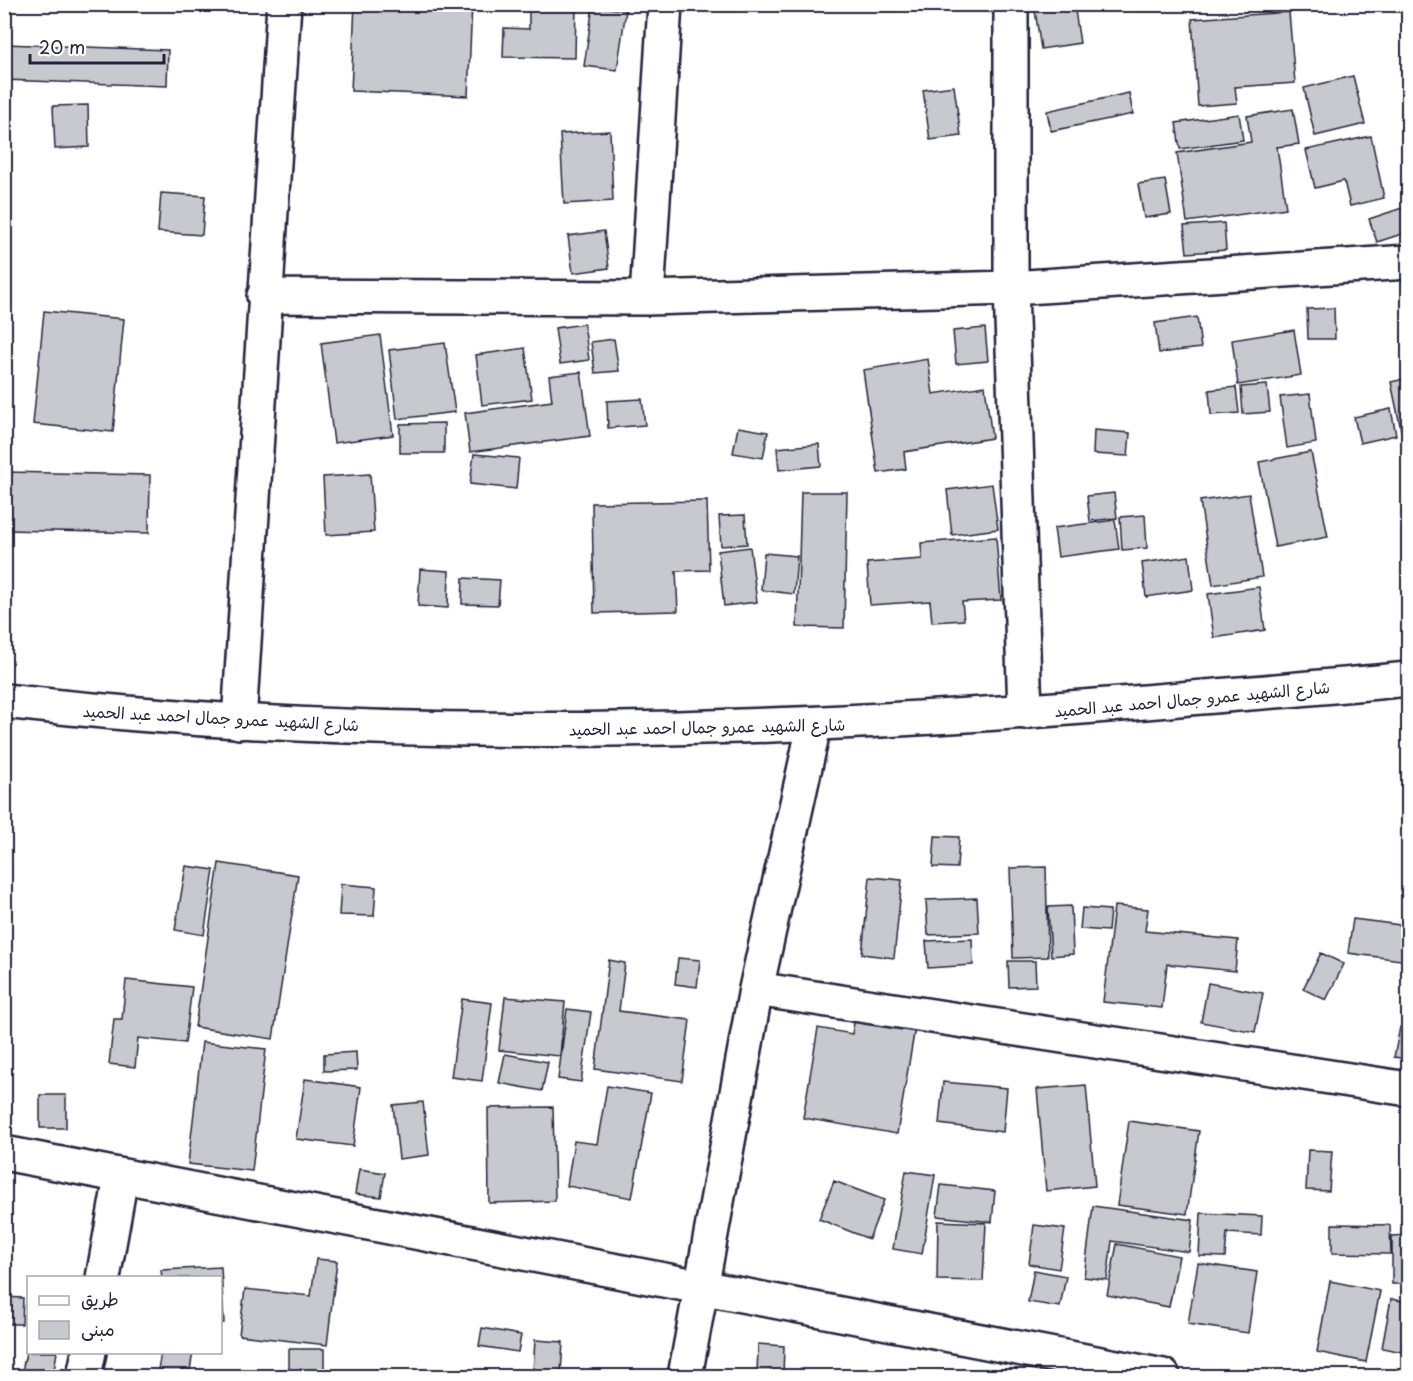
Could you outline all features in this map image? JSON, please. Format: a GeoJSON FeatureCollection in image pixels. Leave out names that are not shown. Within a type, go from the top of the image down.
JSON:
{"type":"FeatureCollection","features":[{"type":"Feature","properties":{"kind":"street"},"geometry":{"type":"LineString","coordinates":[[239,722],[284,4]]}},
{"type":"Feature","properties":{"kind":"street"},"geometry":{"type":"LineString","coordinates":[[647,298],[665,4]]}},
{"type":"Feature","properties":{"kind":"street"},"geometry":{"type":"LineString","coordinates":[[1011,4],[1011,288],[1025,712]]}},
{"type":"Feature","properties":{"kind":"street"},"geometry":{"type":"LineString","coordinates":[[264,296],[647,298],[1011,288],[1408,262]]}},
{"type":"Feature","properties":{"kind":"street","name":"شارع الشهيد عمرو جمال احمد عبد الحميد"},"geometry":{"type":"LineString","coordinates":[[4,701],[128,715],[239,722],[508,730],[814,726],[1025,712],[1408,679]]}},
{"type":"Feature","properties":{"kind":"street"},"geometry":{"type":"LineString","coordinates":[[685,1377],[756,989],[814,726]]}},
{"type":"Feature","properties":{"kind":"street"},"geometry":{"type":"LineString","coordinates":[[756,989],[1408,1089]]}},
{"type":"Feature","properties":{"kind":"street"},"geometry":{"type":"LineString","coordinates":[[4,1153],[1163,1377]]}},
{"type":"Feature","properties":{"kind":"street"},"geometry":{"type":"LineString","coordinates":[[103,1276],[121,1177]]}},
{"type":"Feature","properties":{"kind":"street"},"geometry":{"type":"LineString","coordinates":[[84,1377],[89,1354]]}},
{"type":"Feature","properties":{"kind":"building"},"geometry":{"type":"Polygon","coordinates":[[[355,4],[472,4],[468,96],[351,91],[355,4]]]}},
{"type":"Feature","properties":{"kind":"building"},"geometry":{"type":"Polygon","coordinates":[[[529,4],[576,4],[575,58],[503,57],[504,28],[529,29],[529,4]]]}},
{"type":"Feature","properties":{"kind":"building"},"geometry":{"type":"Polygon","coordinates":[[[1034,4],[1074,4],[1080,43],[1041,49],[1034,4]]]}},
{"type":"Feature","properties":{"kind":"building"},"geometry":{"type":"Polygon","coordinates":[[[1290,4],[1317,4],[1317,6],[1291,9],[1290,4]]]}},
{"type":"Feature","properties":{"kind":"building"},"geometry":{"type":"Polygon","coordinates":[[[593,6],[626,10],[617,70],[584,66],[593,6]]]}},
{"type":"Feature","properties":{"kind":"building"},"geometry":{"type":"Polygon","coordinates":[[[1289,12],[1295,83],[1235,87],[1237,103],[1198,106],[1192,19],[1289,12]]]}},
{"type":"Feature","properties":{"kind":"building"},"geometry":{"type":"Polygon","coordinates":[[[4,44],[168,50],[167,86],[4,80],[4,44]]]}},
{"type":"Feature","properties":{"kind":"building"},"geometry":{"type":"Polygon","coordinates":[[[1353,76],[1365,124],[1315,136],[1304,88],[1353,76]]]}},
{"type":"Feature","properties":{"kind":"building"},"geometry":{"type":"Polygon","coordinates":[[[954,86],[961,136],[930,140],[923,90],[954,86]]]}},
{"type":"Feature","properties":{"kind":"building"},"geometry":{"type":"Polygon","coordinates":[[[1129,93],[1133,114],[1051,131],[1047,111],[1129,93]]]}},
{"type":"Feature","properties":{"kind":"building"},"geometry":{"type":"Polygon","coordinates":[[[88,105],[89,147],[55,149],[53,106],[88,105]]]}},
{"type":"Feature","properties":{"kind":"building"},"geometry":{"type":"Polygon","coordinates":[[[1293,109],[1299,144],[1277,147],[1286,208],[1187,222],[1177,153],[1251,142],[1247,116],[1293,109]]]}},
{"type":"Feature","properties":{"kind":"building"},"geometry":{"type":"Polygon","coordinates":[[[1239,114],[1243,140],[1180,149],[1176,123],[1239,114]]]}},
{"type":"Feature","properties":{"kind":"building"},"geometry":{"type":"Polygon","coordinates":[[[610,131],[613,201],[564,204],[560,134],[610,131]]]}},
{"type":"Feature","properties":{"kind":"building"},"geometry":{"type":"Polygon","coordinates":[[[1371,136],[1384,198],[1350,206],[1344,181],[1315,188],[1306,150],[1371,136]]]}},
{"type":"Feature","properties":{"kind":"building"},"geometry":{"type":"Polygon","coordinates":[[[1165,180],[1171,214],[1144,218],[1138,184],[1165,180]]]}},
{"type":"Feature","properties":{"kind":"building"},"geometry":{"type":"Polygon","coordinates":[[[161,193],[205,196],[202,235],[158,232],[161,193]]]}},
{"type":"Feature","properties":{"kind":"building"},"geometry":{"type":"Polygon","coordinates":[[[1408,206],[1408,232],[1377,242],[1369,219],[1408,206]]]}},
{"type":"Feature","properties":{"kind":"building"},"geometry":{"type":"Polygon","coordinates":[[[1224,223],[1226,250],[1187,253],[1184,226],[1224,223]]]}},
{"type":"Feature","properties":{"kind":"building"},"geometry":{"type":"Polygon","coordinates":[[[604,231],[609,268],[573,273],[568,236],[604,231]]]}},
{"type":"Feature","properties":{"kind":"building"},"geometry":{"type":"Polygon","coordinates":[[[1334,308],[1335,339],[1308,339],[1307,309],[1334,308]]]}},
{"type":"Feature","properties":{"kind":"building"},"geometry":{"type":"Polygon","coordinates":[[[44,311],[124,319],[113,432],[33,424],[44,311]]]}},
{"type":"Feature","properties":{"kind":"building"},"geometry":{"type":"Polygon","coordinates":[[[1197,317],[1201,348],[1159,353],[1155,323],[1197,317]]]}},
{"type":"Feature","properties":{"kind":"building"},"geometry":{"type":"Polygon","coordinates":[[[584,324],[589,360],[560,364],[555,328],[584,324]]]}},
{"type":"Feature","properties":{"kind":"building"},"geometry":{"type":"Polygon","coordinates":[[[985,328],[988,361],[956,364],[953,331],[985,328]]]}},
{"type":"Feature","properties":{"kind":"building"},"geometry":{"type":"Polygon","coordinates":[[[1294,330],[1301,375],[1238,385],[1232,340],[1294,330]]]}},
{"type":"Feature","properties":{"kind":"building"},"geometry":{"type":"Polygon","coordinates":[[[380,335],[393,435],[334,443],[321,343],[380,335]]]}},
{"type":"Feature","properties":{"kind":"building"},"geometry":{"type":"Polygon","coordinates":[[[614,339],[619,371],[595,373],[591,342],[614,339]]]}},
{"type":"Feature","properties":{"kind":"building"},"geometry":{"type":"Polygon","coordinates":[[[445,343],[455,412],[397,419],[389,350],[445,343]]]}},
{"type":"Feature","properties":{"kind":"building"},"geometry":{"type":"Polygon","coordinates":[[[525,348],[532,399],[482,405],[476,355],[525,348]]]}},
{"type":"Feature","properties":{"kind":"building"},"geometry":{"type":"Polygon","coordinates":[[[928,359],[933,394],[985,386],[992,438],[904,452],[906,469],[878,473],[863,370],[928,359]]]}},
{"type":"Feature","properties":{"kind":"building"},"geometry":{"type":"Polygon","coordinates":[[[581,372],[590,436],[470,452],[465,413],[552,401],[549,376],[581,372]]]}},
{"type":"Feature","properties":{"kind":"building"},"geometry":{"type":"Polygon","coordinates":[[[1408,378],[1408,429],[1401,430],[1391,382],[1408,378]]]}},
{"type":"Feature","properties":{"kind":"building"},"geometry":{"type":"Polygon","coordinates":[[[1267,385],[1270,412],[1243,414],[1241,387],[1267,385]]]}},
{"type":"Feature","properties":{"kind":"building"},"geometry":{"type":"Polygon","coordinates":[[[1236,387],[1239,413],[1211,415],[1209,390],[1236,387]]]}},
{"type":"Feature","properties":{"kind":"building"},"geometry":{"type":"Polygon","coordinates":[[[1310,394],[1316,443],[1287,448],[1280,397],[1310,394]]]}},
{"type":"Feature","properties":{"kind":"building"},"geometry":{"type":"Polygon","coordinates":[[[642,399],[645,425],[608,428],[607,401],[642,399]]]}},
{"type":"Feature","properties":{"kind":"building"},"geometry":{"type":"Polygon","coordinates":[[[1391,409],[1396,435],[1360,443],[1354,417],[1391,409]]]}},
{"type":"Feature","properties":{"kind":"building"},"geometry":{"type":"Polygon","coordinates":[[[444,423],[444,453],[400,453],[400,424],[444,423]]]}},
{"type":"Feature","properties":{"kind":"building"},"geometry":{"type":"Polygon","coordinates":[[[738,427],[768,432],[763,458],[733,453],[738,427]]]}},
{"type":"Feature","properties":{"kind":"building"},"geometry":{"type":"Polygon","coordinates":[[[1094,430],[1130,433],[1128,456],[1093,454],[1094,430]]]}},
{"type":"Feature","properties":{"kind":"building"},"geometry":{"type":"Polygon","coordinates":[[[819,444],[821,466],[779,470],[777,448],[819,444]]]}},
{"type":"Feature","properties":{"kind":"building"},"geometry":{"type":"Polygon","coordinates":[[[1311,452],[1328,537],[1275,547],[1259,462],[1311,452]]]}},
{"type":"Feature","properties":{"kind":"building"},"geometry":{"type":"Polygon","coordinates":[[[474,454],[519,458],[516,489],[470,484],[474,454]]]}},
{"type":"Feature","properties":{"kind":"building"},"geometry":{"type":"Polygon","coordinates":[[[4,472],[150,475],[149,533],[4,530],[4,472]]]}},
{"type":"Feature","properties":{"kind":"building"},"geometry":{"type":"Polygon","coordinates":[[[370,474],[374,532],[326,535],[323,477],[370,474]]]}},
{"type":"Feature","properties":{"kind":"building"},"geometry":{"type":"Polygon","coordinates":[[[992,484],[998,529],[952,535],[947,490],[992,484]]]}},
{"type":"Feature","properties":{"kind":"building"},"geometry":{"type":"Polygon","coordinates":[[[801,492],[847,492],[844,628],[797,627],[801,492]]]}},
{"type":"Feature","properties":{"kind":"building"},"geometry":{"type":"Polygon","coordinates":[[[1114,493],[1117,518],[1090,521],[1087,496],[1114,493]]]}},
{"type":"Feature","properties":{"kind":"building"},"geometry":{"type":"Polygon","coordinates":[[[1249,494],[1262,577],[1213,585],[1200,501],[1249,494]]]}},
{"type":"Feature","properties":{"kind":"building"},"geometry":{"type":"Polygon","coordinates":[[[707,501],[709,570],[676,571],[678,611],[594,613],[592,503],[707,501]]]}},
{"type":"Feature","properties":{"kind":"building"},"geometry":{"type":"Polygon","coordinates":[[[745,515],[747,544],[721,546],[719,516],[745,515]]]}},
{"type":"Feature","properties":{"kind":"building"},"geometry":{"type":"Polygon","coordinates":[[[1145,515],[1147,548],[1122,550],[1120,517],[1145,515]]]}},
{"type":"Feature","properties":{"kind":"building"},"geometry":{"type":"Polygon","coordinates":[[[1115,520],[1119,549],[1058,557],[1054,528],[1115,520]]]}},
{"type":"Feature","properties":{"kind":"building"},"geometry":{"type":"Polygon","coordinates":[[[996,537],[1001,600],[962,602],[964,620],[932,622],[930,601],[870,605],[867,563],[922,559],[921,543],[996,537]]]}},
{"type":"Feature","properties":{"kind":"building"},"geometry":{"type":"Polygon","coordinates":[[[750,547],[757,602],[724,606],[718,551],[750,547]]]}},
{"type":"Feature","properties":{"kind":"building"},"geometry":{"type":"Polygon","coordinates":[[[764,553],[797,556],[794,594],[761,590],[764,553]]]}},
{"type":"Feature","properties":{"kind":"building"},"geometry":{"type":"Polygon","coordinates":[[[1189,556],[1193,590],[1146,597],[1142,563],[1189,556]]]}},
{"type":"Feature","properties":{"kind":"building"},"geometry":{"type":"Polygon","coordinates":[[[420,569],[449,571],[448,608],[418,606],[420,569]]]}},
{"type":"Feature","properties":{"kind":"building"},"geometry":{"type":"Polygon","coordinates":[[[463,578],[500,580],[498,605],[462,604],[463,578]]]}},
{"type":"Feature","properties":{"kind":"building"},"geometry":{"type":"Polygon","coordinates":[[[1259,587],[1265,630],[1214,638],[1208,594],[1259,587]]]}},
{"type":"Feature","properties":{"kind":"building"},"geometry":{"type":"Polygon","coordinates":[[[935,836],[959,837],[957,868],[933,867],[935,836]]]}},
{"type":"Feature","properties":{"kind":"building"},"geometry":{"type":"Polygon","coordinates":[[[219,863],[298,875],[273,1039],[195,1027],[219,863]]]}},
{"type":"Feature","properties":{"kind":"building"},"geometry":{"type":"Polygon","coordinates":[[[186,866],[214,870],[204,935],[175,930],[186,866]]]}},
{"type":"Feature","properties":{"kind":"building"},"geometry":{"type":"Polygon","coordinates":[[[1046,867],[1048,957],[1013,958],[1010,868],[1046,867]]]}},
{"type":"Feature","properties":{"kind":"building"},"geometry":{"type":"Polygon","coordinates":[[[870,877],[902,880],[894,958],[862,954],[870,877]]]}},
{"type":"Feature","properties":{"kind":"building"},"geometry":{"type":"Polygon","coordinates":[[[341,884],[376,887],[374,916],[339,915],[341,884]]]}},
{"type":"Feature","properties":{"kind":"building"},"geometry":{"type":"Polygon","coordinates":[[[977,898],[979,933],[928,935],[926,900],[977,898]]]}},
{"type":"Feature","properties":{"kind":"building"},"geometry":{"type":"Polygon","coordinates":[[[1071,906],[1073,954],[1051,956],[1048,907],[1071,906]]]}},
{"type":"Feature","properties":{"kind":"building"},"geometry":{"type":"Polygon","coordinates":[[[1114,906],[1148,909],[1145,931],[1238,940],[1235,971],[1167,964],[1162,1008],[1103,1002],[1114,906]]]}},
{"type":"Feature","properties":{"kind":"building"},"geometry":{"type":"Polygon","coordinates":[[[1082,908],[1110,910],[1108,931],[1080,929],[1082,908]]]}},
{"type":"Feature","properties":{"kind":"building"},"geometry":{"type":"Polygon","coordinates":[[[1353,919],[1408,926],[1408,961],[1348,953],[1353,919]]]}},
{"type":"Feature","properties":{"kind":"building"},"geometry":{"type":"Polygon","coordinates":[[[972,939],[973,965],[928,968],[926,941],[972,939]]]}},
{"type":"Feature","properties":{"kind":"building"},"geometry":{"type":"Polygon","coordinates":[[[1321,953],[1344,964],[1326,1000],[1303,989],[1321,953]]]}},
{"type":"Feature","properties":{"kind":"building"},"geometry":{"type":"Polygon","coordinates":[[[678,958],[700,960],[697,987],[675,984],[678,958]]]}},
{"type":"Feature","properties":{"kind":"building"},"geometry":{"type":"Polygon","coordinates":[[[609,960],[625,963],[619,1011],[690,1020],[682,1081],[595,1069],[609,960]]]}},
{"type":"Feature","properties":{"kind":"building"},"geometry":{"type":"Polygon","coordinates":[[[1008,961],[1035,961],[1036,986],[1009,987],[1008,961]]]}},
{"type":"Feature","properties":{"kind":"building"},"geometry":{"type":"Polygon","coordinates":[[[126,980],[192,987],[185,1043],[138,1038],[135,1067],[109,1064],[114,1019],[122,1019],[126,980]]]}},
{"type":"Feature","properties":{"kind":"building"},"geometry":{"type":"Polygon","coordinates":[[[1208,983],[1263,993],[1255,1032],[1201,1022],[1208,983]]]}},
{"type":"Feature","properties":{"kind":"building"},"geometry":{"type":"Polygon","coordinates":[[[505,997],[565,1002],[560,1056],[499,1050],[505,997]]]}},
{"type":"Feature","properties":{"kind":"building"},"geometry":{"type":"Polygon","coordinates":[[[462,999],[492,1003],[482,1081],[451,1077],[462,999]]]}},
{"type":"Feature","properties":{"kind":"building"},"geometry":{"type":"Polygon","coordinates":[[[857,1005],[917,1016],[897,1134],[803,1118],[818,1028],[852,1034],[857,1005]]]}},
{"type":"Feature","properties":{"kind":"building"},"geometry":{"type":"Polygon","coordinates":[[[567,1009],[591,1012],[581,1082],[558,1079],[567,1009]]]}},
{"type":"Feature","properties":{"kind":"building"},"geometry":{"type":"Polygon","coordinates":[[[1400,1027],[1408,1028],[1408,1059],[1394,1057],[1400,1027]]]}},
{"type":"Feature","properties":{"kind":"building"},"geometry":{"type":"Polygon","coordinates":[[[202,1042],[266,1049],[252,1171],[188,1164],[202,1042]]]}},
{"type":"Feature","properties":{"kind":"building"},"geometry":{"type":"Polygon","coordinates":[[[356,1052],[357,1070],[324,1071],[324,1054],[356,1052]]]}},
{"type":"Feature","properties":{"kind":"building"},"geometry":{"type":"Polygon","coordinates":[[[505,1054],[548,1062],[542,1091],[499,1083],[505,1054]]]}},
{"type":"Feature","properties":{"kind":"building"},"geometry":{"type":"Polygon","coordinates":[[[305,1079],[361,1087],[353,1146],[296,1139],[305,1079]]]}},
{"type":"Feature","properties":{"kind":"building"},"geometry":{"type":"Polygon","coordinates":[[[943,1082],[1007,1088],[1003,1132],[939,1124],[943,1082]]]}},
{"type":"Feature","properties":{"kind":"building"},"geometry":{"type":"Polygon","coordinates":[[[1086,1085],[1095,1186],[1046,1191],[1037,1089],[1086,1085]]]}},
{"type":"Feature","properties":{"kind":"building"},"geometry":{"type":"Polygon","coordinates":[[[607,1086],[651,1093],[632,1198],[567,1186],[574,1141],[597,1144],[607,1086]]]}},
{"type":"Feature","properties":{"kind":"building"},"geometry":{"type":"Polygon","coordinates":[[[40,1095],[66,1095],[66,1128],[40,1128],[40,1095]]]}},
{"type":"Feature","properties":{"kind":"building"},"geometry":{"type":"Polygon","coordinates":[[[423,1102],[429,1155],[399,1159],[393,1105],[423,1102]]]}},
{"type":"Feature","properties":{"kind":"building"},"geometry":{"type":"Polygon","coordinates":[[[553,1107],[555,1201],[489,1203],[488,1108],[553,1107]]]}},
{"type":"Feature","properties":{"kind":"building"},"geometry":{"type":"Polygon","coordinates":[[[1129,1121],[1199,1131],[1187,1214],[1117,1205],[1129,1121]]]}},
{"type":"Feature","properties":{"kind":"building"},"geometry":{"type":"Polygon","coordinates":[[[1308,1150],[1332,1151],[1329,1191],[1306,1190],[1308,1150]]]}},
{"type":"Feature","properties":{"kind":"building"},"geometry":{"type":"Polygon","coordinates":[[[359,1169],[385,1173],[381,1197],[355,1194],[359,1169]]]}},
{"type":"Feature","properties":{"kind":"building"},"geometry":{"type":"Polygon","coordinates":[[[906,1171],[935,1175],[922,1254],[893,1249],[906,1171]]]}},
{"type":"Feature","properties":{"kind":"building"},"geometry":{"type":"Polygon","coordinates":[[[834,1181],[884,1200],[869,1239],[819,1219],[834,1181]]]}},
{"type":"Feature","properties":{"kind":"building"},"geometry":{"type":"Polygon","coordinates":[[[941,1185],[995,1191],[992,1222],[937,1216],[941,1185]]]}},
{"type":"Feature","properties":{"kind":"building"},"geometry":{"type":"Polygon","coordinates":[[[1093,1206],[1193,1220],[1189,1252],[1112,1241],[1107,1280],[1084,1277],[1093,1206]]]}},
{"type":"Feature","properties":{"kind":"building"},"geometry":{"type":"Polygon","coordinates":[[[1201,1213],[1262,1216],[1261,1235],[1227,1233],[1225,1257],[1199,1256],[1201,1213]]]}},
{"type":"Feature","properties":{"kind":"building"},"geometry":{"type":"Polygon","coordinates":[[[938,1221],[986,1223],[983,1281],[937,1280],[938,1221]]]}},
{"type":"Feature","properties":{"kind":"building"},"geometry":{"type":"Polygon","coordinates":[[[1332,1224],[1390,1225],[1391,1254],[1332,1253],[1332,1224]]]}},
{"type":"Feature","properties":{"kind":"building"},"geometry":{"type":"Polygon","coordinates":[[[1034,1225],[1065,1229],[1059,1269],[1029,1264],[1034,1225]]]}},
{"type":"Feature","properties":{"kind":"building"},"geometry":{"type":"Polygon","coordinates":[[[1408,1235],[1408,1284],[1392,1284],[1392,1236],[1408,1235]]]}},
{"type":"Feature","properties":{"kind":"building"},"geometry":{"type":"Polygon","coordinates":[[[1117,1244],[1179,1256],[1169,1307],[1107,1295],[1117,1244]]]}},
{"type":"Feature","properties":{"kind":"building"},"geometry":{"type":"Polygon","coordinates":[[[316,1259],[337,1261],[327,1345],[239,1335],[245,1289],[311,1296],[316,1259]]]}},
{"type":"Feature","properties":{"kind":"building"},"geometry":{"type":"Polygon","coordinates":[[[1198,1263],[1257,1272],[1248,1333],[1188,1324],[1198,1263]]]}},
{"type":"Feature","properties":{"kind":"building"},"geometry":{"type":"Polygon","coordinates":[[[221,1267],[221,1276],[162,1276],[161,1270],[221,1267]]]}},
{"type":"Feature","properties":{"kind":"building"},"geometry":{"type":"Polygon","coordinates":[[[1034,1270],[1066,1276],[1060,1307],[1028,1302],[1034,1270]]]}},
{"type":"Feature","properties":{"kind":"building"},"geometry":{"type":"Polygon","coordinates":[[[1330,1281],[1380,1291],[1366,1362],[1317,1352],[1330,1281]]]}},
{"type":"Feature","properties":{"kind":"building"},"geometry":{"type":"Polygon","coordinates":[[[222,1286],[224,1323],[222,1323],[222,1286]]]}},
{"type":"Feature","properties":{"kind":"building"},"geometry":{"type":"Polygon","coordinates":[[[4,1297],[23,1298],[22,1324],[4,1324],[4,1297]]]}},
{"type":"Feature","properties":{"kind":"building"},"geometry":{"type":"Polygon","coordinates":[[[1391,1299],[1408,1302],[1408,1353],[1382,1348],[1391,1299]]]}},
{"type":"Feature","properties":{"kind":"building"},"geometry":{"type":"Polygon","coordinates":[[[482,1328],[521,1335],[518,1352],[479,1346],[482,1328]]]}},
{"type":"Feature","properties":{"kind":"building"},"geometry":{"type":"Polygon","coordinates":[[[535,1340],[563,1342],[561,1373],[533,1371],[535,1340]]]}},
{"type":"Feature","properties":{"kind":"building"},"geometry":{"type":"Polygon","coordinates":[[[758,1344],[784,1346],[783,1376],[757,1376],[758,1344]]]}},
{"type":"Feature","properties":{"kind":"building"},"geometry":{"type":"Polygon","coordinates":[[[27,1348],[27,1354],[57,1354],[53,1376],[21,1376],[27,1348]]]}},
{"type":"Feature","properties":{"kind":"building"},"geometry":{"type":"Polygon","coordinates":[[[289,1349],[324,1349],[324,1376],[289,1376],[289,1349]]]}},
{"type":"Feature","properties":{"kind":"building"},"geometry":{"type":"Polygon","coordinates":[[[161,1354],[193,1354],[189,1376],[157,1376],[161,1354]]]}},
{"type":"Feature","properties":{"kind":"building"},"geometry":{"type":"Polygon","coordinates":[[[220,1370],[262,1373],[262,1376],[220,1376],[220,1370]]]}}]}
